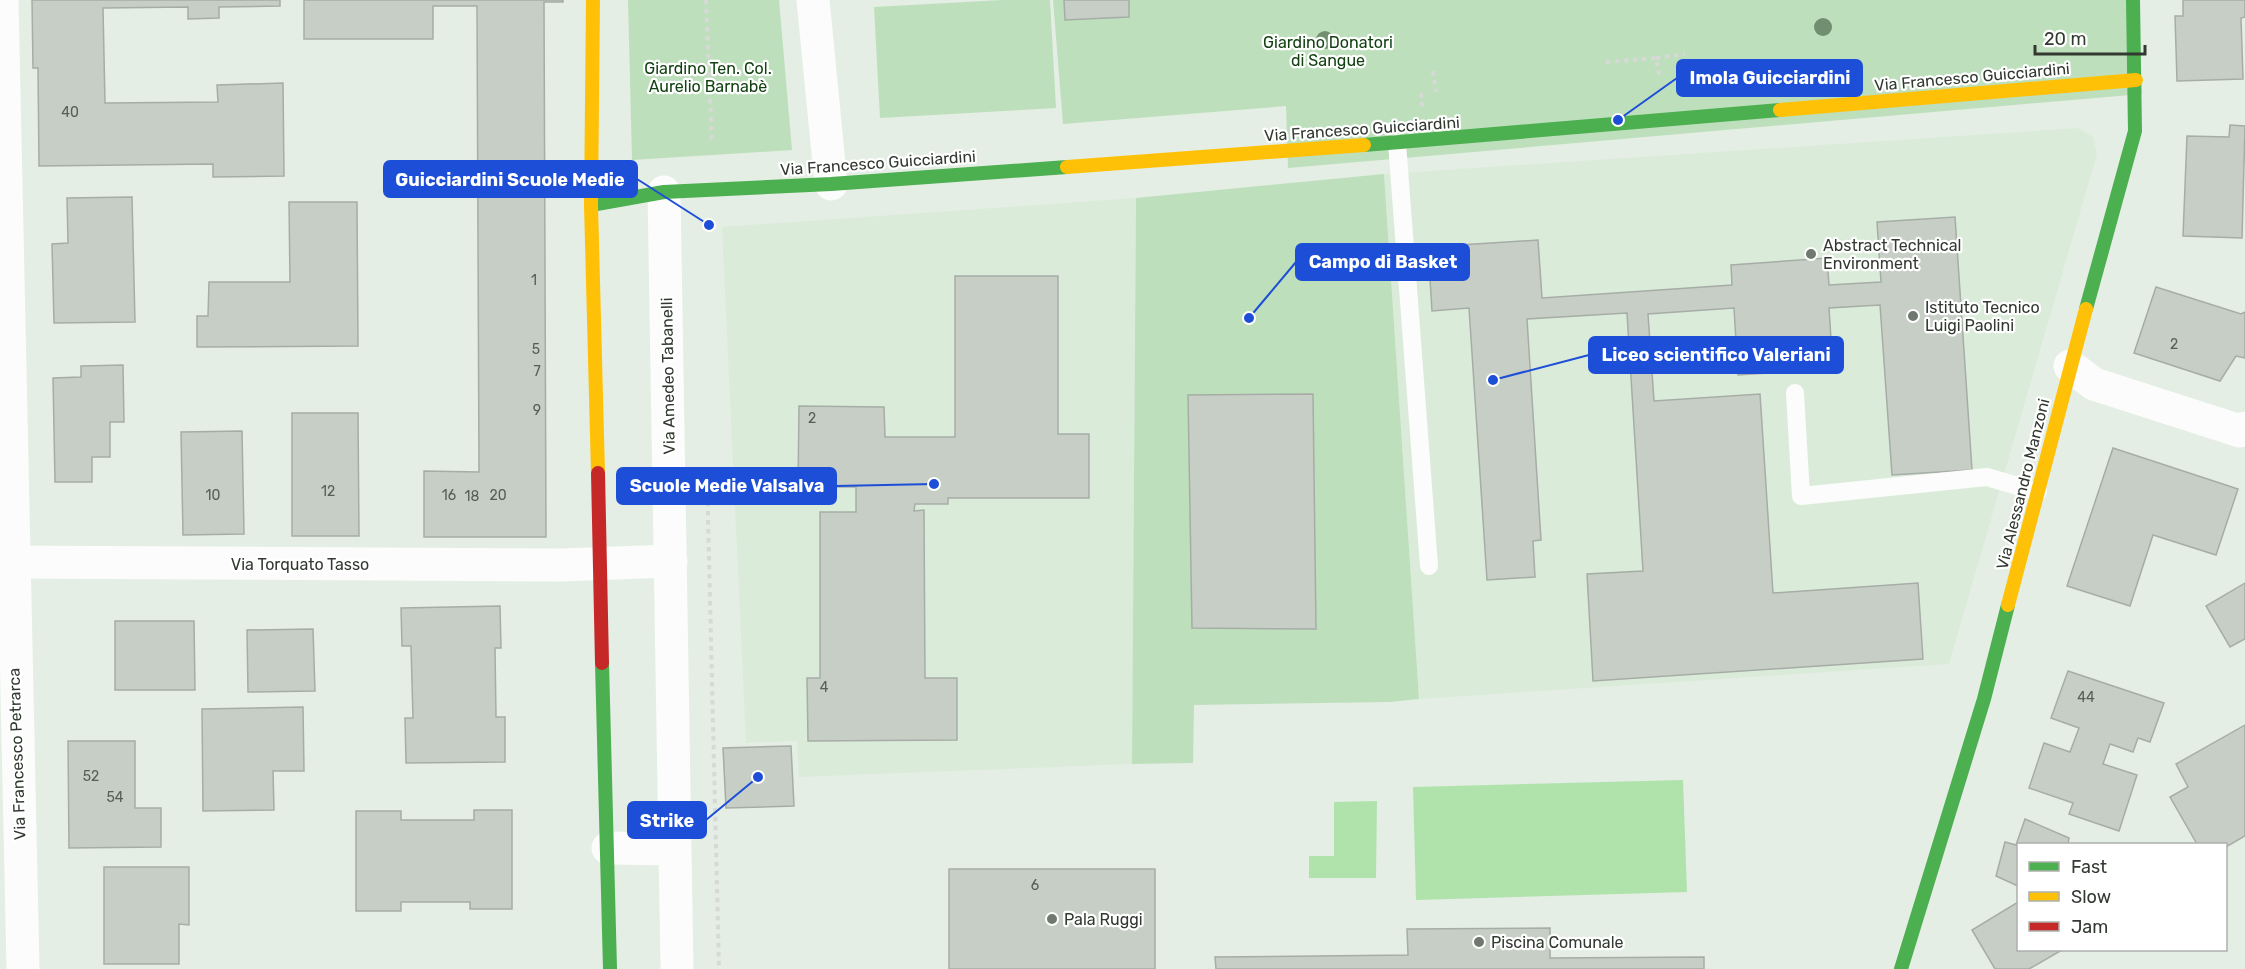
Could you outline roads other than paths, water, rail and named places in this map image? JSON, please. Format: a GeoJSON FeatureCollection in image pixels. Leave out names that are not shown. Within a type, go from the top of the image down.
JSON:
{"type":"FeatureCollection","features":[{"type":"Feature","properties":{"kind":"street","name":"Via Francesco Petrarca"},"geometry":{"type":"LineString","coordinates":[[2,0],[6,562],[23,969]]}},
{"type":"Feature","properties":{"kind":"street"},"geometry":{"type":"LineString","coordinates":[[593,0],[591,205],[610,969]]}},
{"type":"Feature","properties":{"kind":"street"},"geometry":{"type":"LineString","coordinates":[[813,0],[831,184]]}},
{"type":"Feature","properties":{"kind":"street","name":"Via Alessandro Manzoni"},"geometry":{"type":"LineString","coordinates":[[1901,969],[1984,699],[2070,366],[2135,131],[2133,0]]}},
{"type":"Feature","properties":{"kind":"street","name":"Via Francesco Guicciardini"},"geometry":{"type":"LineString","coordinates":[[591,205],[664,192],[831,184],[1397,143],[2136,80]]}},
{"type":"Feature","properties":{"kind":"street","name":"Via Amedeo Tabanelli"},"geometry":{"type":"LineString","coordinates":[[664,192],[677,969]]}},
{"type":"Feature","properties":{"kind":"street"},"geometry":{"type":"LineString","coordinates":[[2070,366],[2094,384],[2240,431],[2245,428]]}},
{"type":"Feature","properties":{"kind":"street"},"geometry":{"type":"LineString","coordinates":[[600,565],[671,561]]}},
{"type":"Feature","properties":{"kind":"street","name":"Via Torquato Tasso"},"geometry":{"type":"LineString","coordinates":[[6,562],[600,565]]}},
{"type":"Feature","properties":{"kind":"street"},"geometry":{"type":"LineString","coordinates":[[608,848],[674,849]]}},
{"type":"Feature","properties":{"kind":"lane"},"geometry":{"type":"LineString","coordinates":[[1397,143],[1429,566]]}},
{"type":"Feature","properties":{"kind":"lane"},"geometry":{"type":"LineString","coordinates":[[1795,393],[1801,496],[1987,477],[2038,492]]}},
{"type":"Feature","properties":{"kind":"place","name":"Imola Guicciardini"},"geometry":{"type":"Point","coordinates":[1618,120]}},
{"type":"Feature","properties":{"kind":"place","name":"Guicciardini Scuole Medie"},"geometry":{"type":"Point","coordinates":[709,225]}},
{"type":"Feature","properties":{"kind":"place","name":"Abstract Technical Environment"},"geometry":{"type":"Point","coordinates":[1811,254]}},
{"type":"Feature","properties":{"kind":"place","name":"Istituto Tecnico Luigi Paolini"},"geometry":{"type":"Point","coordinates":[1913,316]}},
{"type":"Feature","properties":{"kind":"place","name":"Campo di Basket"},"geometry":{"type":"Point","coordinates":[1249,318]}},
{"type":"Feature","properties":{"kind":"place","name":"Liceo scientifico Valeriani"},"geometry":{"type":"Point","coordinates":[1493,380]}},
{"type":"Feature","properties":{"kind":"place","name":"Scuole Medie Valsalva"},"geometry":{"type":"Point","coordinates":[934,484]}},
{"type":"Feature","properties":{"kind":"place","name":"Strike"},"geometry":{"type":"Point","coordinates":[758,777]}},
{"type":"Feature","properties":{"kind":"place","name":"Pala Ruggi"},"geometry":{"type":"Point","coordinates":[1052,919]}},
{"type":"Feature","properties":{"kind":"place","name":"Piscina Comunale"},"geometry":{"type":"Point","coordinates":[1479,942]}},
{"type":"Feature","properties":{"kind":"park label","name":"Giardino Donatori di Sangue"},"geometry":{"type":"Point","coordinates":[1328,51]}},
{"type":"Feature","properties":{"kind":"park label","name":"Giardino Ten. Col. Aurelio Barnabè"},"geometry":{"type":"Point","coordinates":[708,77]}}]}
